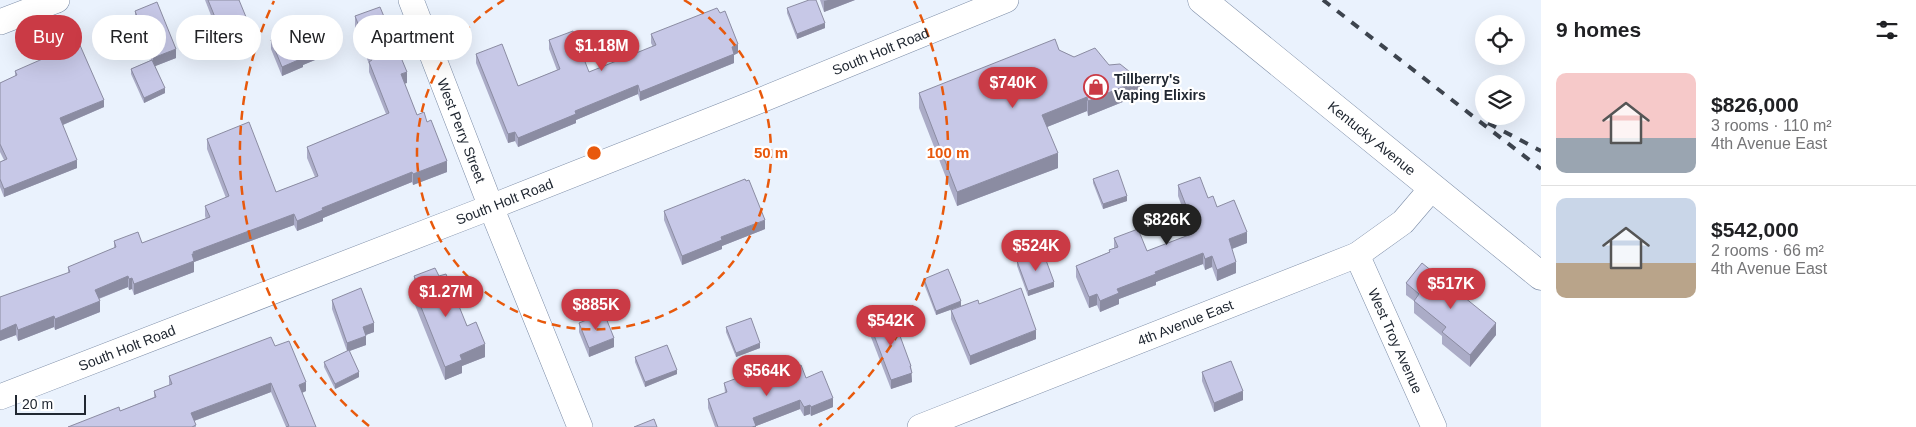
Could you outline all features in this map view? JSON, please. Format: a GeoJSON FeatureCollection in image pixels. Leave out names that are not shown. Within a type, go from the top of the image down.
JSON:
{"type":"FeatureCollection","features":[{"type":"Feature","properties":{"kind":"main road","name":"Kentucky Avenue"},"geometry":{"type":"LineString","coordinates":[[1202,0],[1541,276]]}},
{"type":"Feature","properties":{"kind":"street"},"geometry":{"type":"LineString","coordinates":[[0,22],[57,0]]}},
{"type":"Feature","properties":{"kind":"street","name":"West Perry Street"},"geometry":{"type":"LineString","coordinates":[[411,0],[491,207],[580,427]]}},
{"type":"Feature","properties":{"kind":"street","name":"South Holt Road"},"geometry":{"type":"LineString","coordinates":[[0,397],[491,207],[759,101],[1006,0]]}},
{"type":"Feature","properties":{"kind":"street","name":"4th Avenue East"},"geometry":{"type":"LineString","coordinates":[[920,427],[1357,255],[1403,222],[1432,188]]}},
{"type":"Feature","properties":{"kind":"street","name":"West Troy Avenue"},"geometry":{"type":"LineString","coordinates":[[1357,255],[1434,427]]}},
{"type":"Feature","properties":{"kind":"building"},"geometry":{"type":"Polygon","coordinates":[[[208,0],[239,0],[245,15],[214,15],[208,0]]]}},
{"type":"Feature","properties":{"kind":"building"},"geometry":{"type":"Polygon","coordinates":[[[809,0],[816,0],[825,23],[797,34],[787,8],[809,0]]]}},
{"type":"Feature","properties":{"kind":"building"},"geometry":{"type":"Polygon","coordinates":[[[157,2],[162,15],[137,15],[135,11],[157,2]]]}},
{"type":"Feature","properties":{"kind":"building"},"geometry":{"type":"Polygon","coordinates":[[[380,7],[383,15],[358,15],[380,7]]]}},
{"type":"Feature","properties":{"kind":"building"},"geometry":{"type":"Polygon","coordinates":[[[717,8],[720,13],[725,11],[738,44],[732,47],[734,54],[640,92],[638,85],[575,111],[576,114],[518,138],[515,132],[508,134],[476,54],[502,44],[518,86],[560,69],[549,40],[573,31],[589,72],[656,45],[651,34],[717,8]]]}},
{"type":"Feature","properties":{"kind":"building"},"geometry":{"type":"Polygon","coordinates":[[[166,24],[176,49],[166,53],[166,24]]]}},
{"type":"Feature","properties":{"kind":"building"},"geometry":{"type":"Polygon","coordinates":[[[1055,39],[1059,50],[1074,57],[1095,48],[1109,65],[1120,64],[1140,80],[1088,101],[1087,97],[1042,115],[1058,153],[957,192],[919,93],[1055,39]]]}},
{"type":"Feature","properties":{"kind":"building"},"geometry":{"type":"Polygon","coordinates":[[[82,50],[104,100],[60,118],[77,160],[4,189],[0,179],[0,162],[7,159],[0,144],[0,83],[17,75],[15,71],[40,60],[82,60],[82,50]]]}},
{"type":"Feature","properties":{"kind":"building"},"geometry":{"type":"Polygon","coordinates":[[[152,60],[165,88],[144,98],[131,69],[152,60]]]}},
{"type":"Feature","properties":{"kind":"building"},"geometry":{"type":"Polygon","coordinates":[[[279,60],[298,60],[282,67],[279,60]]]}},
{"type":"Feature","properties":{"kind":"building"},"geometry":{"type":"Polygon","coordinates":[[[372,60],[402,60],[407,72],[401,74],[417,115],[424,112],[427,122],[431,120],[447,161],[413,174],[412,172],[322,208],[323,210],[297,221],[294,214],[193,252],[194,261],[134,284],[132,278],[129,279],[128,276],[95,290],[100,301],[55,319],[54,316],[18,330],[16,324],[0,331],[0,297],[70,272],[68,267],[116,247],[114,241],[138,232],[142,243],[210,217],[205,206],[229,196],[207,139],[249,122],[276,192],[318,176],[307,147],[389,113],[369,62],[372,60]]]}},
{"type":"Feature","properties":{"kind":"building"},"geometry":{"type":"Polygon","coordinates":[[[1118,170],[1127,196],[1103,204],[1093,179],[1118,170]]]}},
{"type":"Feature","properties":{"kind":"building"},"geometry":{"type":"Polygon","coordinates":[[[1200,177],[1208,198],[1213,196],[1217,207],[1234,200],[1247,232],[1229,239],[1236,262],[1217,270],[1212,256],[1205,259],[1203,253],[1117,289],[1119,293],[1100,301],[1097,294],[1089,297],[1076,266],[1118,247],[1114,238],[1138,229],[1147,251],[1194,233],[1184,209],[1187,208],[1178,185],[1200,177]]]}},
{"type":"Feature","properties":{"kind":"building"},"geometry":{"type":"Polygon","coordinates":[[[745,179],[746,181],[749,180],[765,220],[721,237],[722,240],[682,256],[664,211],[745,179]]]}},
{"type":"Feature","properties":{"kind":"building"},"geometry":{"type":"Polygon","coordinates":[[[1043,252],[1054,282],[1028,291],[1017,261],[1043,252]]]}},
{"type":"Feature","properties":{"kind":"building"},"geometry":{"type":"Polygon","coordinates":[[[1422,263],[1496,323],[1470,355],[1442,332],[1446,327],[1414,301],[1419,294],[1406,283],[1422,263]]]}},
{"type":"Feature","properties":{"kind":"building"},"geometry":{"type":"Polygon","coordinates":[[[435,268],[439,276],[446,274],[467,326],[476,322],[485,344],[460,355],[462,360],[445,367],[413,287],[418,285],[414,276],[435,268]]]}},
{"type":"Feature","properties":{"kind":"building"},"geometry":{"type":"Polygon","coordinates":[[[948,269],[961,301],[936,311],[924,279],[948,269]]]}},
{"type":"Feature","properties":{"kind":"building"},"geometry":{"type":"Polygon","coordinates":[[[361,288],[374,323],[363,327],[366,336],[347,343],[332,300],[361,288]]]}},
{"type":"Feature","properties":{"kind":"building"},"geometry":{"type":"Polygon","coordinates":[[[1021,288],[1036,330],[970,356],[951,310],[978,300],[979,304],[1021,288]]]}},
{"type":"Feature","properties":{"kind":"building"},"geometry":{"type":"Polygon","coordinates":[[[604,313],[614,338],[589,348],[579,323],[604,313]]]}},
{"type":"Feature","properties":{"kind":"building"},"geometry":{"type":"Polygon","coordinates":[[[892,314],[912,373],[891,380],[869,322],[892,314]]]}},
{"type":"Feature","properties":{"kind":"building"},"geometry":{"type":"Polygon","coordinates":[[[751,318],[760,343],[736,353],[726,327],[751,318]]]}},
{"type":"Feature","properties":{"kind":"building"},"geometry":{"type":"Polygon","coordinates":[[[271,337],[275,346],[289,341],[306,382],[299,385],[316,427],[286,427],[289,426],[271,383],[191,413],[196,425],[192,427],[68,427],[119,407],[120,411],[156,397],[154,391],[172,384],[169,376],[271,337]]]}},
{"type":"Feature","properties":{"kind":"building"},"geometry":{"type":"Polygon","coordinates":[[[667,345],[677,370],[645,382],[635,357],[667,345]]]}},
{"type":"Feature","properties":{"kind":"building"},"geometry":{"type":"Polygon","coordinates":[[[349,350],[359,372],[335,384],[324,362],[349,350]]]}},
{"type":"Feature","properties":{"kind":"building"},"geometry":{"type":"Polygon","coordinates":[[[1231,361],[1243,391],[1214,403],[1202,372],[1231,361]]]}},
{"type":"Feature","properties":{"kind":"building"},"geometry":{"type":"Polygon","coordinates":[[[801,365],[806,378],[822,371],[833,398],[811,407],[810,405],[804,407],[800,400],[753,418],[756,426],[718,427],[708,399],[727,392],[724,383],[748,374],[751,383],[762,379],[763,381],[801,365]]]}},
{"type":"Feature","properties":{"kind":"building"},"geometry":{"type":"Polygon","coordinates":[[[654,419],[657,427],[634,427],[654,419]]]}},
{"type":"Feature","properties":{"kind":"railway"},"geometry":{"type":"LineString","coordinates":[[1323,0],[1541,169]]}},
{"type":"Feature","properties":{"kind":"railway"},"geometry":{"type":"LineString","coordinates":[[1492,125],[1541,151]]}},
{"type":"Feature","properties":{"kind":"place","name":"Tillberry's Vaping Elixirs"},"geometry":{"type":"Point","coordinates":[1096,87]}}]}
